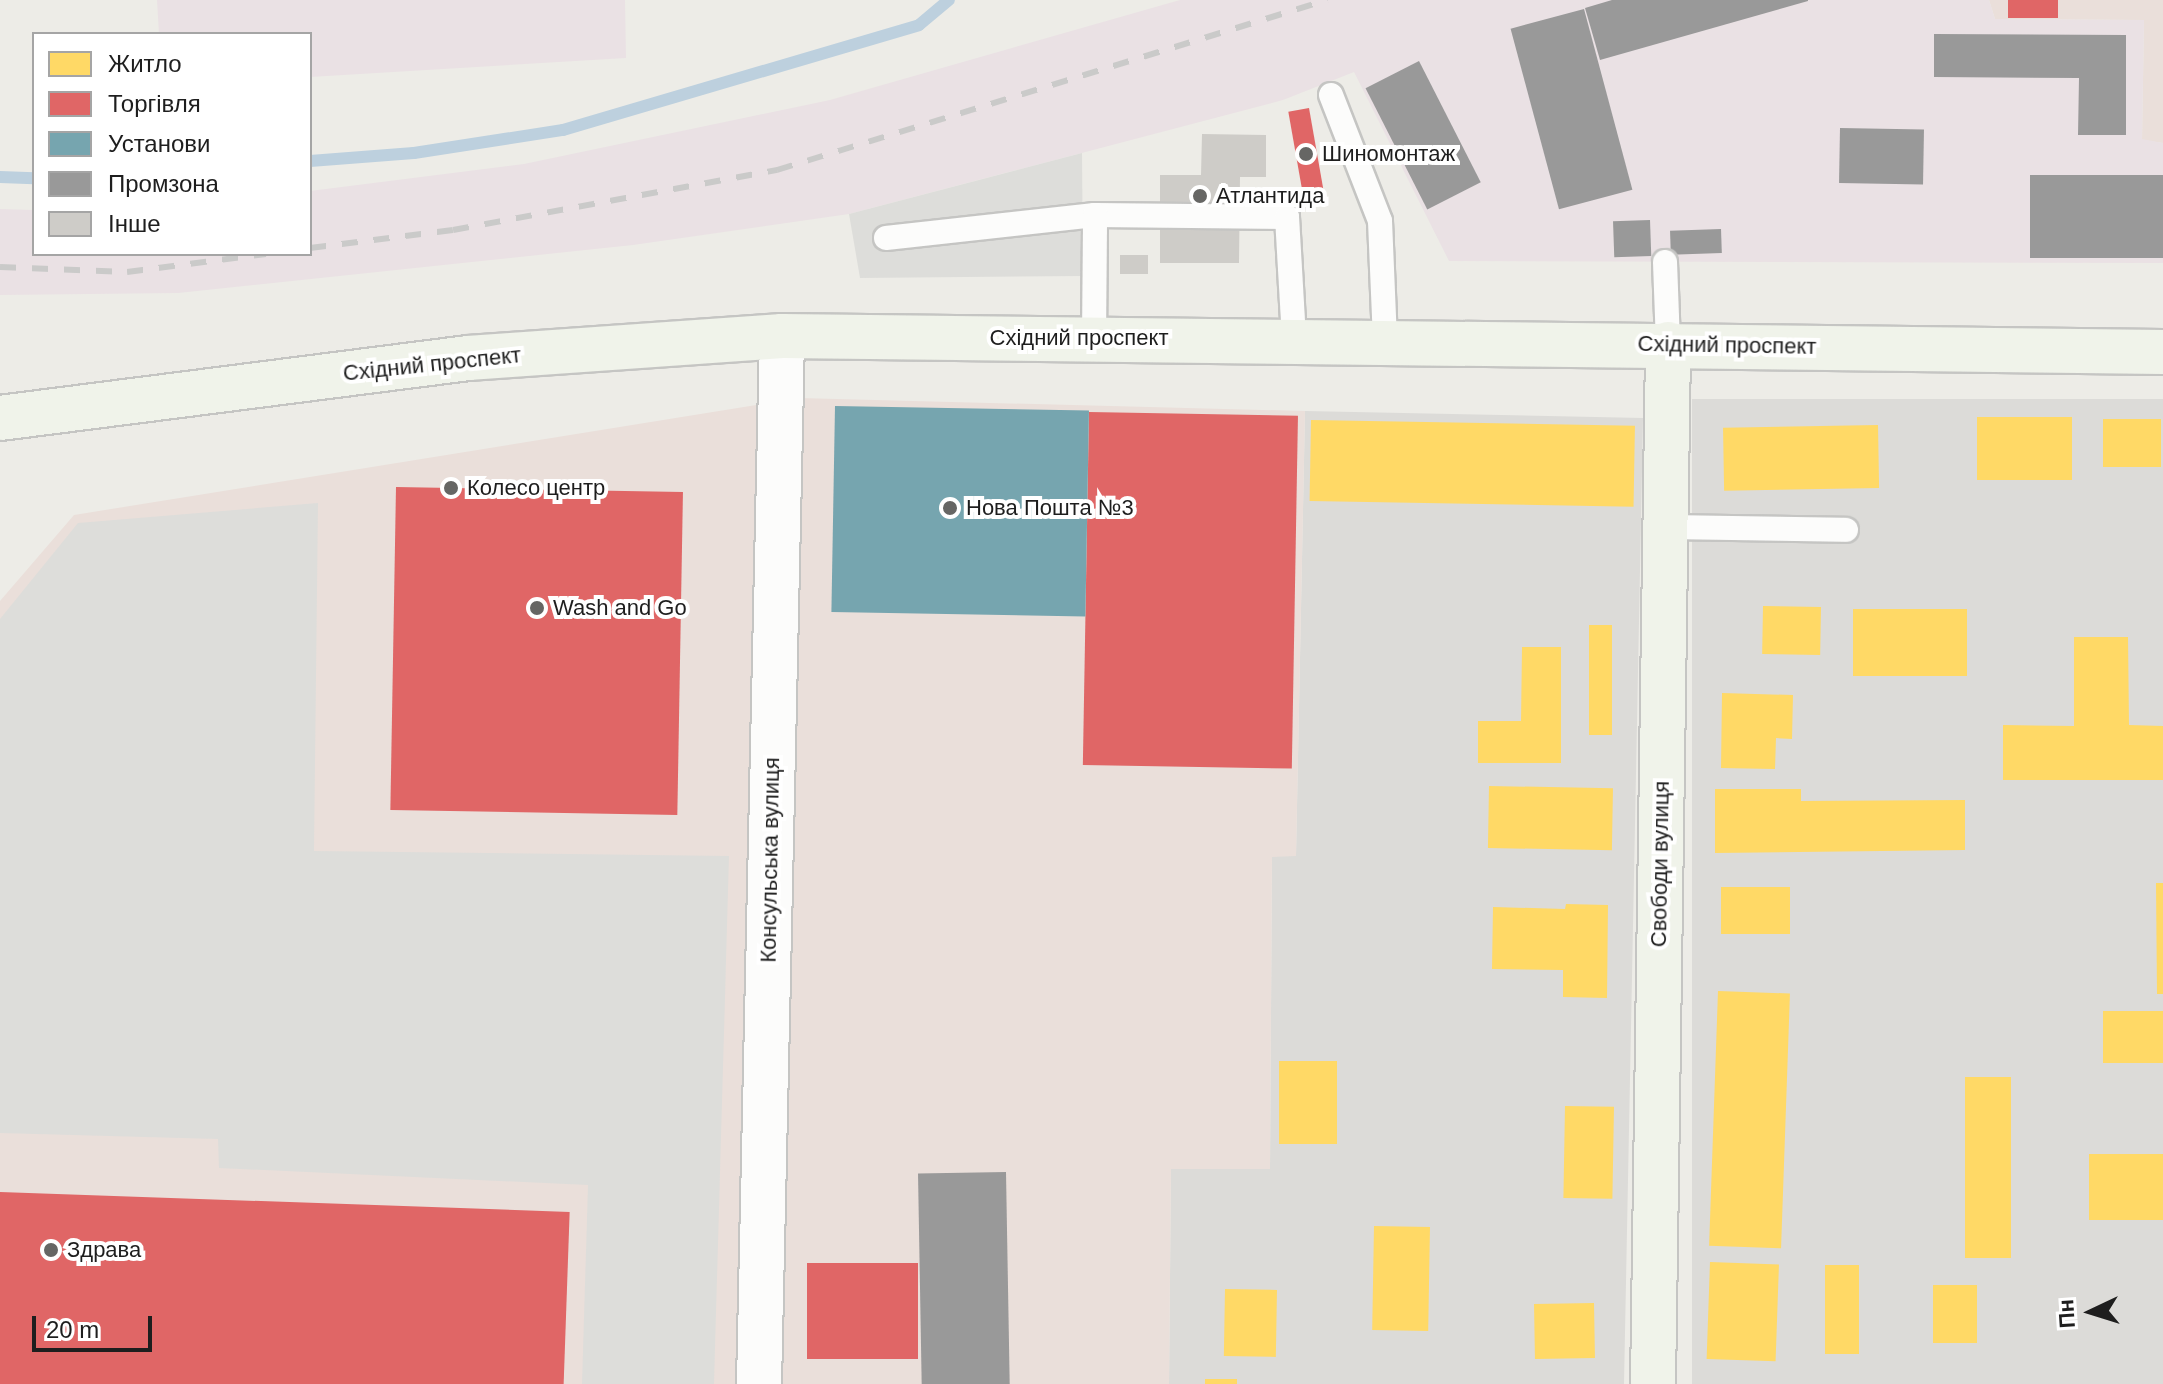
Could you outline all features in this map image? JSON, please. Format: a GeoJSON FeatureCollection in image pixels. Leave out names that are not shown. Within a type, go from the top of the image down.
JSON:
{"type":"FeatureCollection","features":[{"type":"Feature","properties":{"kind":"main road","name":"Східний проспект"},"geometry":{"type":"LineString","coordinates":[[0,418],[468,358],[782,336],[2163,352]]}},
{"type":"Feature","properties":{"kind":"main road","name":"Свободи вулиця"},"geometry":{"type":"LineString","coordinates":[[1653,1384],[1668,344]]}},
{"type":"Feature","properties":{"kind":"street","name":"Консульська вулиця"},"geometry":{"type":"LineString","coordinates":[[759,1384],[782,336]]}},
{"type":"Feature","properties":{"kind":"lane"},"geometry":{"type":"LineString","coordinates":[[1331,95],[1380,221],[1385,341]]}},
{"type":"Feature","properties":{"kind":"lane"},"geometry":{"type":"LineString","coordinates":[[1094,339],[1095,215]]}},
{"type":"Feature","properties":{"kind":"lane"},"geometry":{"type":"LineString","coordinates":[[886,238],[1095,215],[1287,217],[1294,340]]}},
{"type":"Feature","properties":{"kind":"lane"},"geometry":{"type":"LineString","coordinates":[[1665,262],[1668,344]]}},
{"type":"Feature","properties":{"kind":"lane"},"geometry":{"type":"LineString","coordinates":[[1665,527],[1846,530]]}},
{"type":"Feature","properties":{"kind":"shaded area"},"geometry":{"type":"Polygon","coordinates":[[[157,0],[625,0],[626,58],[312,77],[312,32],[159,32],[157,0]]]}},
{"type":"Feature","properties":{"kind":"shaded area"},"geometry":{"type":"Polygon","coordinates":[[[1180,0],[1989,0],[1995,19],[2144,20],[2142,139],[2163,143],[2163,263],[1449,261],[1354,72],[1283,100],[849,214],[633,245],[178,293],[0,295],[0,209],[32,210],[32,256],[312,256],[312,191],[524,164],[830,100],[1180,0]]]}},
{"type":"Feature","properties":{"kind":"shaded area"},"geometry":{"type":"Polygon","coordinates":[[[1989,0],[2163,0],[2163,143],[2142,140],[2144,20],[1995,19],[1989,0]]]}},
{"type":"Feature","properties":{"kind":"shaded area"},"geometry":{"type":"Polygon","coordinates":[[[1082,153],[1083,276],[860,278],[849,214],[1082,153]]]}},
{"type":"Feature","properties":{"kind":"shaded area"},"geometry":{"type":"Polygon","coordinates":[[[799,398],[1305,411],[1296,856],[1272,857],[1270,1169],[1171,1169],[1169,1384],[0,1384],[0,601],[74,515],[799,398]]]}},
{"type":"Feature","properties":{"kind":"shaded area"},"geometry":{"type":"Polygon","coordinates":[[[1692,399],[2163,399],[2163,1384],[1692,1384],[1692,399]]]}},
{"type":"Feature","properties":{"kind":"shaded area"},"geometry":{"type":"Polygon","coordinates":[[[1305,411],[1643,418],[1624,1384],[1169,1384],[1171,1169],[1270,1168],[1272,856],[1296,855],[1305,411]]]}},
{"type":"Feature","properties":{"kind":"shaded area"},"geometry":{"type":"Polygon","coordinates":[[[318,503],[314,851],[729,856],[714,1384],[582,1384],[588,1185],[219,1168],[218,1139],[0,1133],[0,619],[78,523],[318,503]]]}},
{"type":"Feature","properties":{"kind":"building: Житло"},"geometry":{"type":"Polygon","coordinates":[[[1977,417],[2072,417],[2072,480],[1977,480],[1977,417]]]}},
{"type":"Feature","properties":{"kind":"building: Житло"},"geometry":{"type":"Polygon","coordinates":[[[2103,419],[2161,419],[2161,467],[2103,467],[2103,419]]]}},
{"type":"Feature","properties":{"kind":"building: Житло"},"geometry":{"type":"Polygon","coordinates":[[[1311,420],[1635,426],[1634,507],[1310,501],[1311,420]]]}},
{"type":"Feature","properties":{"kind":"building: Житло"},"geometry":{"type":"Polygon","coordinates":[[[1878,425],[1879,488],[1724,491],[1723,428],[1878,425]]]}},
{"type":"Feature","properties":{"kind":"building: Житло"},"geometry":{"type":"Polygon","coordinates":[[[1763,606],[1821,607],[1820,655],[1762,654],[1763,606]]]}},
{"type":"Feature","properties":{"kind":"building: Житло"},"geometry":{"type":"Polygon","coordinates":[[[1853,609],[1967,609],[1967,676],[1853,676],[1853,609]]]}},
{"type":"Feature","properties":{"kind":"building: Житло"},"geometry":{"type":"Polygon","coordinates":[[[1589,625],[1612,625],[1612,735],[1589,735],[1589,625]]]}},
{"type":"Feature","properties":{"kind":"building: Житло"},"geometry":{"type":"Polygon","coordinates":[[[2074,637],[2128,637],[2129,725],[2163,726],[2163,780],[2003,780],[2003,725],[2074,726],[2074,637]]]}},
{"type":"Feature","properties":{"kind":"building: Житло"},"geometry":{"type":"Polygon","coordinates":[[[1522,647],[1561,647],[1561,763],[1478,763],[1478,721],[1521,721],[1522,647]]]}},
{"type":"Feature","properties":{"kind":"building: Житло"},"geometry":{"type":"Polygon","coordinates":[[[1722,693],[1793,695],[1792,739],[1776,738],[1775,769],[1721,768],[1722,693]]]}},
{"type":"Feature","properties":{"kind":"building: Житло"},"geometry":{"type":"Polygon","coordinates":[[[1489,786],[1613,788],[1612,850],[1488,848],[1489,786]]]}},
{"type":"Feature","properties":{"kind":"building: Житло"},"geometry":{"type":"Polygon","coordinates":[[[1715,789],[1801,789],[1801,801],[1965,800],[1965,850],[1715,853],[1715,789]]]}},
{"type":"Feature","properties":{"kind":"building: Житло"},"geometry":{"type":"Polygon","coordinates":[[[2156,883],[2163,883],[2163,994],[2157,994],[2156,883]]]}},
{"type":"Feature","properties":{"kind":"building: Житло"},"geometry":{"type":"Polygon","coordinates":[[[1721,887],[1790,887],[1790,934],[1721,934],[1721,887]]]}},
{"type":"Feature","properties":{"kind":"building: Житло"},"geometry":{"type":"Polygon","coordinates":[[[1566,904],[1608,905],[1607,998],[1563,997],[1563,970],[1492,969],[1493,907],[1565,909],[1566,904]]]}},
{"type":"Feature","properties":{"kind":"building: Житло"},"geometry":{"type":"Polygon","coordinates":[[[1718,991],[1790,994],[1781,1248],[1709,1246],[1718,991]]]}},
{"type":"Feature","properties":{"kind":"building: Житло"},"geometry":{"type":"Polygon","coordinates":[[[2103,1011],[2163,1011],[2163,1063],[2103,1063],[2103,1011]]]}},
{"type":"Feature","properties":{"kind":"building: Житло"},"geometry":{"type":"Polygon","coordinates":[[[1279,1061],[1337,1061],[1337,1144],[1279,1144],[1279,1061]]]}},
{"type":"Feature","properties":{"kind":"building: Житло"},"geometry":{"type":"Polygon","coordinates":[[[1965,1077],[2011,1077],[2011,1258],[1965,1258],[1965,1077]]]}},
{"type":"Feature","properties":{"kind":"building: Житло"},"geometry":{"type":"Polygon","coordinates":[[[1565,1106],[1614,1107],[1612,1199],[1563,1198],[1565,1106]]]}},
{"type":"Feature","properties":{"kind":"building: Житло"},"geometry":{"type":"Polygon","coordinates":[[[2089,1154],[2163,1154],[2163,1220],[2089,1220],[2089,1154]]]}},
{"type":"Feature","properties":{"kind":"building: Житло"},"geometry":{"type":"Polygon","coordinates":[[[1374,1226],[1430,1227],[1428,1331],[1372,1330],[1374,1226]]]}},
{"type":"Feature","properties":{"kind":"building: Житло"},"geometry":{"type":"Polygon","coordinates":[[[1710,1262],[1779,1264],[1776,1361],[1707,1359],[1710,1262]]]}},
{"type":"Feature","properties":{"kind":"building: Житло"},"geometry":{"type":"Polygon","coordinates":[[[1825,1265],[1859,1265],[1859,1354],[1825,1354],[1825,1265]]]}},
{"type":"Feature","properties":{"kind":"building: Житло"},"geometry":{"type":"Polygon","coordinates":[[[1933,1285],[1977,1285],[1977,1343],[1933,1343],[1933,1285]]]}},
{"type":"Feature","properties":{"kind":"building: Житло"},"geometry":{"type":"Polygon","coordinates":[[[1225,1289],[1277,1290],[1276,1357],[1224,1356],[1225,1289]]]}},
{"type":"Feature","properties":{"kind":"building: Житло"},"geometry":{"type":"Polygon","coordinates":[[[1594,1303],[1595,1358],[1535,1359],[1534,1304],[1594,1303]]]}},
{"type":"Feature","properties":{"kind":"building: Житло"},"geometry":{"type":"Polygon","coordinates":[[[1205,1379],[1237,1379],[1237,1384],[1205,1384],[1205,1379]]]}},
{"type":"Feature","properties":{"kind":"building: Торгівля"},"geometry":{"type":"Polygon","coordinates":[[[2008,0],[2058,0],[2058,18],[2008,18],[2008,0]]]}},
{"type":"Feature","properties":{"kind":"building: Торгівля","name":"Шиномонтаж"},"geometry":{"type":"Polygon","coordinates":[[[1309,108],[1324,196],[1304,199],[1288,112],[1309,108]]]}},
{"type":"Feature","properties":{"kind":"building: Торгівля"},"geometry":{"type":"Polygon","coordinates":[[[1089,412],[1298,416],[1292,769],[1083,765],[1089,412]]]}},
{"type":"Feature","properties":{"kind":"building: Торгівля","name":"Wash and Go"},"geometry":{"type":"Polygon","coordinates":[[[396,487],[683,492],[677,815],[390,810],[396,487]]]}},
{"type":"Feature","properties":{"kind":"building: Торгівля"},"geometry":{"type":"Polygon","coordinates":[[[0,1192],[570,1212],[564,1384],[0,1384],[0,1192]]]}},
{"type":"Feature","properties":{"kind":"building: Торгівля"},"geometry":{"type":"Polygon","coordinates":[[[807,1263],[918,1263],[918,1359],[807,1359],[807,1263]]]}},
{"type":"Feature","properties":{"kind":"building: Установи"},"geometry":{"type":"Polygon","coordinates":[[[835,406],[1089,410],[1085,616],[831,612],[835,406]]]}},
{"type":"Feature","properties":{"kind":"building: Промзона"},"geometry":{"type":"Polygon","coordinates":[[[1612,0],[1808,1],[1600,60],[1585,8],[1612,0]]]}},
{"type":"Feature","properties":{"kind":"building: Промзона"},"geometry":{"type":"Polygon","coordinates":[[[1584,9],[1632,190],[1559,209],[1511,29],[1584,9]]]}},
{"type":"Feature","properties":{"kind":"building: Промзона"},"geometry":{"type":"Polygon","coordinates":[[[1934,34],[2126,35],[2126,135],[2078,135],[2079,78],[1934,77],[1934,34]]]}},
{"type":"Feature","properties":{"kind":"building: Промзона"},"geometry":{"type":"Polygon","coordinates":[[[1419,61],[1481,182],[1427,209],[1366,88],[1419,61]]]}},
{"type":"Feature","properties":{"kind":"building: Промзона"},"geometry":{"type":"Polygon","coordinates":[[[1840,128],[1924,129],[1923,184],[1839,183],[1840,128]]]}},
{"type":"Feature","properties":{"kind":"building: Промзона"},"geometry":{"type":"Polygon","coordinates":[[[2030,175],[2163,175],[2163,258],[2030,258],[2030,175]]]}},
{"type":"Feature","properties":{"kind":"building: Промзона"},"geometry":{"type":"Polygon","coordinates":[[[1650,220],[1651,256],[1614,257],[1613,221],[1650,220]]]}},
{"type":"Feature","properties":{"kind":"building: Промзона"},"geometry":{"type":"Polygon","coordinates":[[[1721,229],[1722,253],[1671,255],[1670,231],[1721,229]]]}},
{"type":"Feature","properties":{"kind":"building: Промзона"},"geometry":{"type":"Polygon","coordinates":[[[1006,1172],[1010,1384],[922,1384],[918,1174],[1006,1172]]]}},
{"type":"Feature","properties":{"kind":"building: Інше","name":"Атлантида"},"geometry":{"type":"Polygon","coordinates":[[[1202,134],[1266,135],[1266,177],[1240,177],[1239,263],[1160,263],[1160,175],[1201,175],[1202,134]]]}},
{"type":"Feature","properties":{"kind":"building: Інше"},"geometry":{"type":"Polygon","coordinates":[[[1120,255],[1148,255],[1148,274],[1120,274],[1120,255]]]}},
{"type":"Feature","properties":{"kind":"waterway"},"geometry":{"type":"LineString","coordinates":[[312,161],[414,153],[563,130],[919,25],[949,0]]}},
{"type":"Feature","properties":{"kind":"waterway"},"geometry":{"type":"LineString","coordinates":[[0,177],[32,178]]}},
{"type":"Feature","properties":{"kind":"railway"},"geometry":{"type":"LineString","coordinates":[[312,248],[453,230],[777,170],[1327,0]]}},
{"type":"Feature","properties":{"kind":"railway"},"geometry":{"type":"LineString","coordinates":[[0,267],[127,272],[251,256]]}},
{"type":"Feature","properties":{"kind":"place","name":"Шиномонтаж"},"geometry":{"type":"Point","coordinates":[1306,154]}},
{"type":"Feature","properties":{"kind":"place","name":"Атлантида"},"geometry":{"type":"Point","coordinates":[1200,196]}},
{"type":"Feature","properties":{"kind":"place","name":"Колесо центр"},"geometry":{"type":"Point","coordinates":[451,488]}},
{"type":"Feature","properties":{"kind":"place","name":"Нова Пошта №3"},"geometry":{"type":"Point","coordinates":[950,508]}},
{"type":"Feature","properties":{"kind":"place","name":"Wash and Go"},"geometry":{"type":"Point","coordinates":[537,608]}},
{"type":"Feature","properties":{"kind":"place","name":"Здрава"},"geometry":{"type":"Point","coordinates":[51,1250]}}]}
